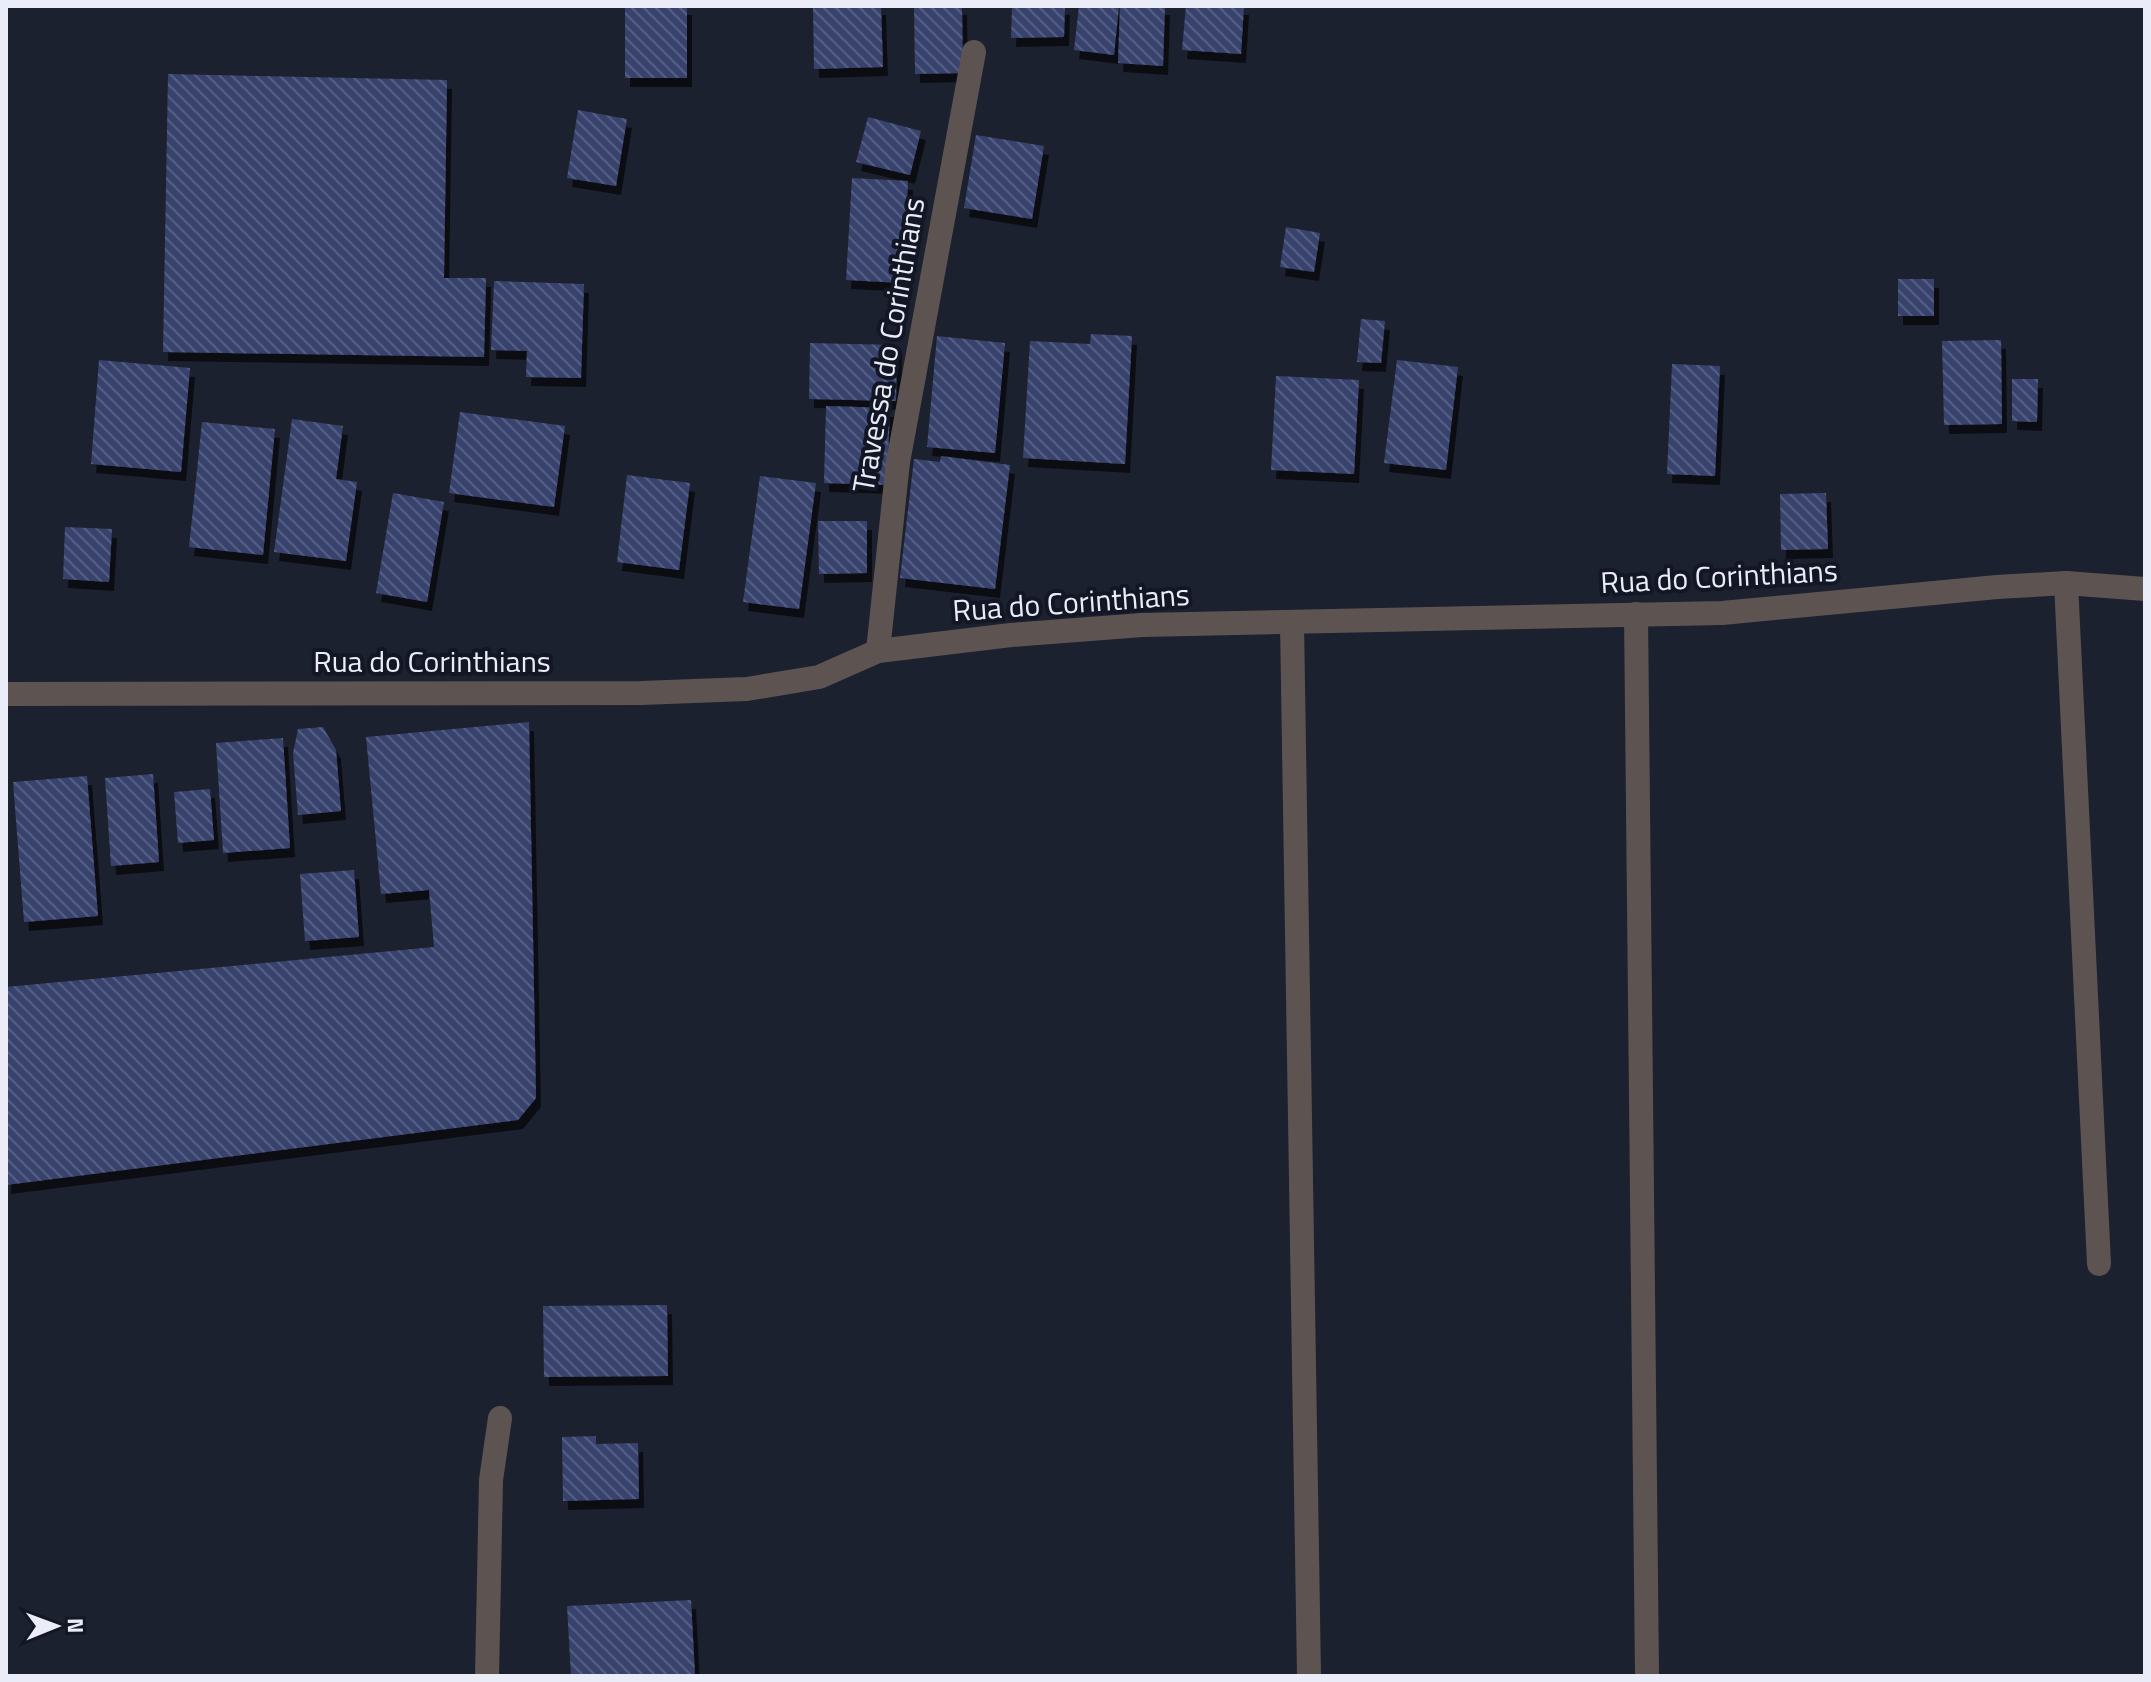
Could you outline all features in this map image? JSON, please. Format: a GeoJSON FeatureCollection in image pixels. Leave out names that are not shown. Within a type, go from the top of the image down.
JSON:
{"type":"FeatureCollection","features":[{"type":"Feature","properties":{"kind":"street","name":"Travessa do Corinthians"},"geometry":{"type":"LineString","coordinates":[[878,651],[898,462],[974,52]]}},
{"type":"Feature","properties":{"kind":"street","name":"Rua do Corinthians"},"geometry":{"type":"LineString","coordinates":[[6,694],[641,693],[747,689],[819,677],[878,651],[1011,635],[1128,626],[1722,613],[2066,583],[2145,589]]}},
{"type":"Feature","properties":{"kind":"street"},"geometry":{"type":"LineString","coordinates":[[2066,583],[2099,1264]]}},
{"type":"Feature","properties":{"kind":"street"},"geometry":{"type":"LineString","coordinates":[[1636,614],[1647,1676]]}},
{"type":"Feature","properties":{"kind":"street"},"geometry":{"type":"LineString","coordinates":[[1292,623],[1309,1676]]}},
{"type":"Feature","properties":{"kind":"street"},"geometry":{"type":"LineString","coordinates":[[487,1676],[491,1480],[500,1418]]}},
{"type":"Feature","properties":{"kind":"building"},"geometry":{"type":"Polygon","coordinates":[[[625,6],[687,6],[687,78],[625,78],[625,6]]]}},
{"type":"Feature","properties":{"kind":"building"},"geometry":{"type":"Polygon","coordinates":[[[813,6],[881,6],[883,67],[814,69],[813,6]]]}},
{"type":"Feature","properties":{"kind":"building"},"geometry":{"type":"Polygon","coordinates":[[[914,6],[962,6],[963,73],[915,74],[914,6]]]}},
{"type":"Feature","properties":{"kind":"building"},"geometry":{"type":"Polygon","coordinates":[[[1012,6],[1065,6],[1064,37],[1011,38],[1012,6]]]}},
{"type":"Feature","properties":{"kind":"building"},"geometry":{"type":"Polygon","coordinates":[[[1079,6],[1119,6],[1114,55],[1074,50],[1079,6]]]}},
{"type":"Feature","properties":{"kind":"building"},"geometry":{"type":"Polygon","coordinates":[[[1120,6],[1165,6],[1163,66],[1118,63],[1120,6]]]}},
{"type":"Feature","properties":{"kind":"building"},"geometry":{"type":"Polygon","coordinates":[[[1186,6],[1244,6],[1241,54],[1182,50],[1186,6]]]}},
{"type":"Feature","properties":{"kind":"building"},"geometry":{"type":"Polygon","coordinates":[[[168,74],[447,80],[444,278],[486,278],[484,357],[163,352],[168,74]]]}},
{"type":"Feature","properties":{"kind":"building"},"geometry":{"type":"Polygon","coordinates":[[[578,110],[627,119],[616,186],[567,178],[578,110]]]}},
{"type":"Feature","properties":{"kind":"building"},"geometry":{"type":"Polygon","coordinates":[[[868,117],[921,131],[910,175],[856,162],[868,117]]]}},
{"type":"Feature","properties":{"kind":"building"},"geometry":{"type":"Polygon","coordinates":[[[976,135],[1044,146],[1032,219],[964,208],[976,135]]]}},
{"type":"Feature","properties":{"kind":"building"},"geometry":{"type":"Polygon","coordinates":[[[852,178],[908,181],[903,283],[846,280],[852,178]]]}},
{"type":"Feature","properties":{"kind":"building"},"geometry":{"type":"Polygon","coordinates":[[[1286,227],[1320,233],[1314,272],[1280,267],[1286,227]]]}},
{"type":"Feature","properties":{"kind":"building"},"geometry":{"type":"Polygon","coordinates":[[[1898,279],[1934,279],[1934,316],[1898,316],[1898,279]]]}},
{"type":"Feature","properties":{"kind":"building"},"geometry":{"type":"Polygon","coordinates":[[[494,281],[584,284],[581,378],[526,377],[527,351],[491,350],[494,281]]]}},
{"type":"Feature","properties":{"kind":"building"},"geometry":{"type":"Polygon","coordinates":[[[1361,319],[1385,321],[1381,363],[1357,362],[1361,319]]]}},
{"type":"Feature","properties":{"kind":"building"},"geometry":{"type":"Polygon","coordinates":[[[1091,334],[1132,336],[1125,464],[1023,458],[1030,341],[1090,344],[1091,334]]]}},
{"type":"Feature","properties":{"kind":"building"},"geometry":{"type":"Polygon","coordinates":[[[937,336],[1005,343],[995,453],[927,447],[937,336]]]}},
{"type":"Feature","properties":{"kind":"building"},"geometry":{"type":"Polygon","coordinates":[[[2001,340],[2002,424],[1944,425],[1942,341],[2001,340]]]}},
{"type":"Feature","properties":{"kind":"building"},"geometry":{"type":"Polygon","coordinates":[[[810,343],[897,345],[896,401],[809,399],[810,343]]]}},
{"type":"Feature","properties":{"kind":"building"},"geometry":{"type":"Polygon","coordinates":[[[99,360],[190,368],[181,472],[91,464],[99,360]]]}},
{"type":"Feature","properties":{"kind":"building"},"geometry":{"type":"Polygon","coordinates":[[[1397,360],[1458,367],[1446,470],[1384,463],[1397,360]]]}},
{"type":"Feature","properties":{"kind":"building"},"geometry":{"type":"Polygon","coordinates":[[[1672,364],[1720,366],[1715,476],[1667,474],[1672,364]]]}},
{"type":"Feature","properties":{"kind":"building"},"geometry":{"type":"Polygon","coordinates":[[[1276,376],[1359,380],[1354,474],[1271,470],[1276,376]]]}},
{"type":"Feature","properties":{"kind":"building"},"geometry":{"type":"Polygon","coordinates":[[[2012,379],[2038,379],[2037,422],[2012,421],[2012,379]]]}},
{"type":"Feature","properties":{"kind":"building"},"geometry":{"type":"Polygon","coordinates":[[[826,406],[890,408],[887,485],[824,483],[826,406]]]}},
{"type":"Feature","properties":{"kind":"building"},"geometry":{"type":"Polygon","coordinates":[[[460,412],[565,426],[554,507],[449,493],[460,412]]]}},
{"type":"Feature","properties":{"kind":"building"},"geometry":{"type":"Polygon","coordinates":[[[292,419],[343,426],[336,479],[357,482],[346,561],[274,552],[292,419]]]}},
{"type":"Feature","properties":{"kind":"building"},"geometry":{"type":"Polygon","coordinates":[[[202,422],[275,429],[263,555],[189,547],[202,422]]]}},
{"type":"Feature","properties":{"kind":"building"},"geometry":{"type":"Polygon","coordinates":[[[941,456],[1010,465],[995,589],[900,578],[914,459],[940,462],[941,456]]]}},
{"type":"Feature","properties":{"kind":"building"},"geometry":{"type":"Polygon","coordinates":[[[627,475],[690,483],[679,570],[617,562],[627,475]]]}},
{"type":"Feature","properties":{"kind":"building"},"geometry":{"type":"Polygon","coordinates":[[[760,476],[816,483],[799,609],[743,602],[760,476]]]}},
{"type":"Feature","properties":{"kind":"building"},"geometry":{"type":"Polygon","coordinates":[[[393,493],[444,502],[427,602],[376,593],[393,493]]]}},
{"type":"Feature","properties":{"kind":"building"},"geometry":{"type":"Polygon","coordinates":[[[1826,493],[1828,549],[1781,550],[1780,494],[1826,493]]]}},
{"type":"Feature","properties":{"kind":"building"},"geometry":{"type":"Polygon","coordinates":[[[818,521],[867,521],[867,573],[819,574],[818,521]]]}},
{"type":"Feature","properties":{"kind":"building"},"geometry":{"type":"Polygon","coordinates":[[[65,527],[112,529],[109,582],[63,579],[65,527]]]}},
{"type":"Feature","properties":{"kind":"building"},"geometry":{"type":"Polygon","coordinates":[[[529,722],[536,1098],[518,1120],[6,1185],[6,987],[434,947],[429,890],[381,894],[366,737],[529,722]]]}},
{"type":"Feature","properties":{"kind":"building"},"geometry":{"type":"Polygon","coordinates":[[[323,727],[336,750],[341,811],[298,815],[293,753],[298,729],[323,727]]]}},
{"type":"Feature","properties":{"kind":"building"},"geometry":{"type":"Polygon","coordinates":[[[283,738],[290,848],[223,853],[216,743],[283,738]]]}},
{"type":"Feature","properties":{"kind":"building"},"geometry":{"type":"Polygon","coordinates":[[[153,774],[159,862],[111,866],[105,778],[153,774]]]}},
{"type":"Feature","properties":{"kind":"building"},"geometry":{"type":"Polygon","coordinates":[[[87,776],[98,916],[24,922],[13,782],[87,776]]]}},
{"type":"Feature","properties":{"kind":"building"},"geometry":{"type":"Polygon","coordinates":[[[210,789],[214,840],[178,843],[174,792],[210,789]]]}},
{"type":"Feature","properties":{"kind":"building"},"geometry":{"type":"Polygon","coordinates":[[[354,870],[359,937],[305,941],[300,874],[354,870]]]}},
{"type":"Feature","properties":{"kind":"building"},"geometry":{"type":"Polygon","coordinates":[[[667,1305],[668,1376],[544,1377],[543,1306],[667,1305]]]}},
{"type":"Feature","properties":{"kind":"building"},"geometry":{"type":"Polygon","coordinates":[[[596,1436],[596,1444],[638,1443],[639,1499],[563,1501],[562,1437],[596,1436]]]}},
{"type":"Feature","properties":{"kind":"building"},"geometry":{"type":"Polygon","coordinates":[[[691,1600],[695,1675],[571,1676],[567,1606],[691,1600]]]}}]}
